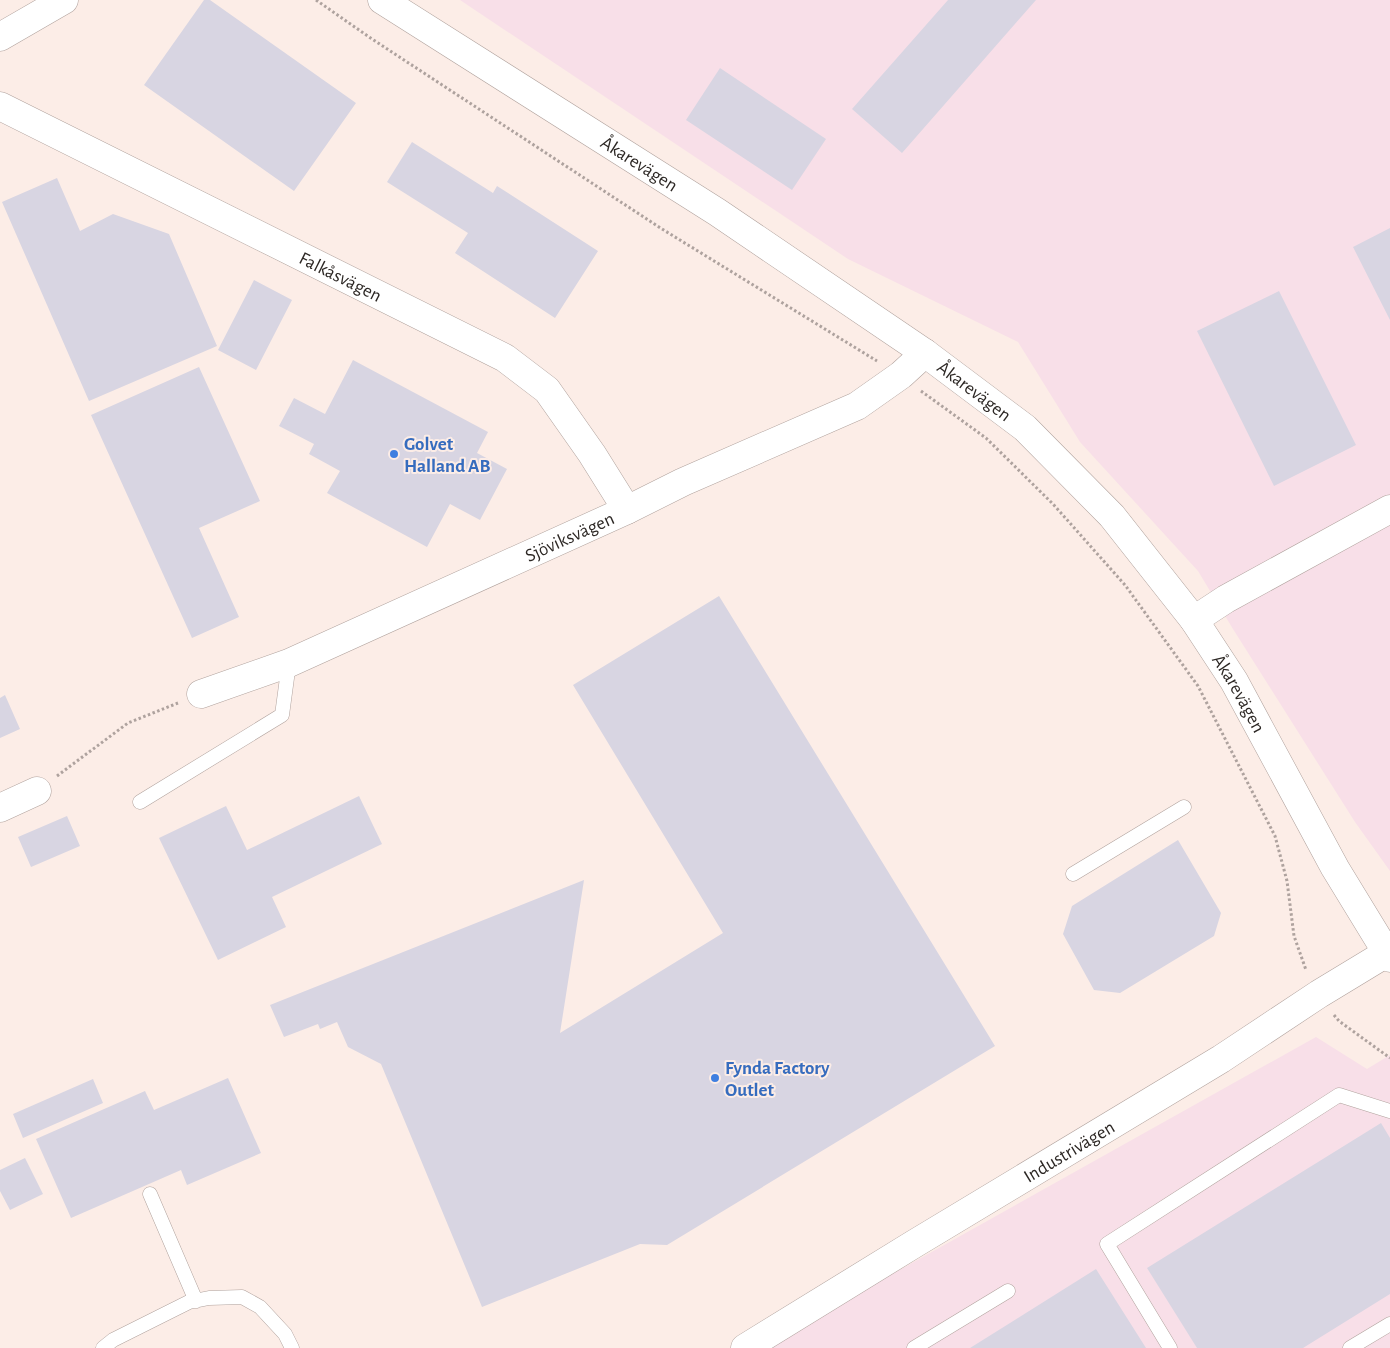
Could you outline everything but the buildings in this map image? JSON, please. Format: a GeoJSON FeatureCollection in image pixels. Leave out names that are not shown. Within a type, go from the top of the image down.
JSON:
{"type":"FeatureCollection","features":[{"type":"Feature","properties":{"kind":"street"},"geometry":{"type":"LineString","coordinates":[[0,37],[64,0]]}},
{"type":"Feature","properties":{"kind":"street","name":"Åkarevägen"},"geometry":{"type":"LineString","coordinates":[[382,0],[717,212],[925,353],[1025,428],[1112,516],[1194,620],[1234,681],[1335,868],[1389,954]]}},
{"type":"Feature","properties":{"kind":"street","name":"Falkåsvägen"},"geometry":{"type":"LineString","coordinates":[[0,106],[505,358],[547,390],[592,454],[626,510]]}},
{"type":"Feature","properties":{"kind":"street","name":"Sjöviksvägen"},"geometry":{"type":"LineString","coordinates":[[202,694],[288,663],[684,482],[857,406],[901,376],[925,353]]}},
{"type":"Feature","properties":{"kind":"street"},"geometry":{"type":"LineString","coordinates":[[1194,620],[1226,599],[1390,509]]}},
{"type":"Feature","properties":{"kind":"street"},"geometry":{"type":"LineString","coordinates":[[0,808],[36,791]]}},
{"type":"Feature","properties":{"kind":"street","name":"Industrivägen"},"geometry":{"type":"LineString","coordinates":[[745,1348],[1221,1060],[1319,994],[1389,954]]}},
{"type":"Feature","properties":{"kind":"lane"},"geometry":{"type":"LineString","coordinates":[[140,802],[282,715],[288,663]]}},
{"type":"Feature","properties":{"kind":"lane"},"geometry":{"type":"LineString","coordinates":[[1073,874],[1184,807]]}},
{"type":"Feature","properties":{"kind":"lane"},"geometry":{"type":"LineString","coordinates":[[1170,1348],[1107,1244],[1339,1095],[1390,1111]]}},
{"type":"Feature","properties":{"kind":"lane"},"geometry":{"type":"LineString","coordinates":[[150,1194],[196,1301]]}},
{"type":"Feature","properties":{"kind":"lane"},"geometry":{"type":"LineString","coordinates":[[914,1348],[1008,1291]]}},
{"type":"Feature","properties":{"kind":"lane"},"geometry":{"type":"LineString","coordinates":[[102,1348],[113,1340],[189,1302],[209,1298],[242,1297],[260,1307],[285,1334],[292,1348]]}},
{"type":"Feature","properties":{"kind":"lane"},"geometry":{"type":"LineString","coordinates":[[1350,1348],[1390,1324]]}},
{"type":"Feature","properties":{"kind":"path"},"geometry":{"type":"LineString","coordinates":[[316,0],[372,39],[662,229],[901,376],[986,438],[1053,504],[1125,586],[1198,686],[1275,836],[1287,880],[1294,936],[1304,967],[1319,994],[1339,1021],[1390,1058]]}},
{"type":"Feature","properties":{"kind":"path"},"geometry":{"type":"LineString","coordinates":[[36,791],[128,723],[202,694]]}},
{"type":"Feature","properties":{"kind":"shaded area"},"geometry":{"type":"Polygon","coordinates":[[[460,0],[1390,0],[1390,871],[1355,822],[1198,571],[1080,442],[1018,342],[848,259],[460,0]]]}},
{"type":"Feature","properties":{"kind":"shaded area"},"geometry":{"type":"Polygon","coordinates":[[[1316,1037],[1367,1069],[1390,1055],[1390,1348],[760,1348],[1316,1037]]]}},
{"type":"Feature","properties":{"kind":"place","name":"Golvet Halland AB"},"geometry":{"type":"Point","coordinates":[394,454]}},
{"type":"Feature","properties":{"kind":"place","name":"Fynda Factory Outlet"},"geometry":{"type":"Point","coordinates":[715,1078]}}]}
